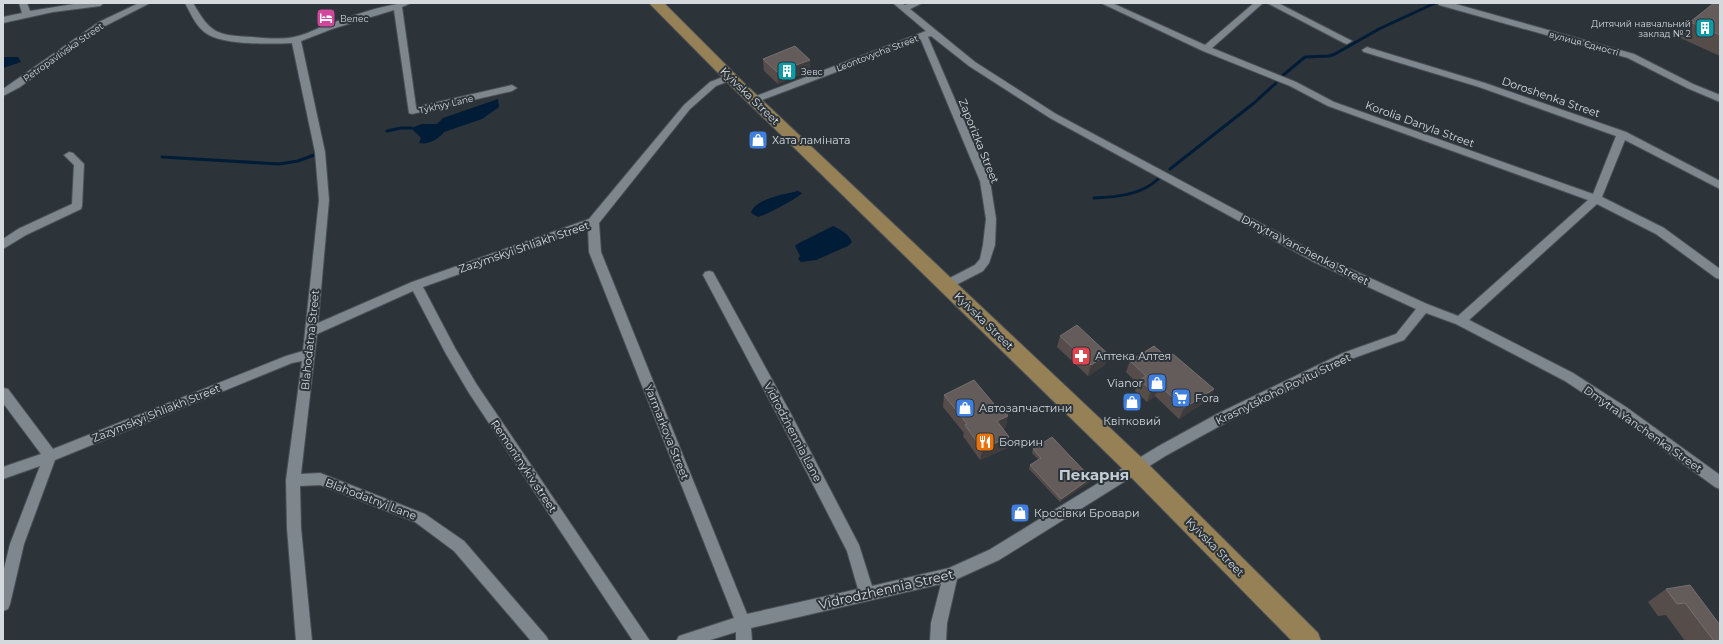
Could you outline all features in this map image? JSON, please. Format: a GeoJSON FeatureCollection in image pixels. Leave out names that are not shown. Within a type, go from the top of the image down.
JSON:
{"type":"FeatureCollection","features":[{"type":"Feature","properties":{"kind":"main road","name":"Kyivska Street"},"geometry":{"type":"LineString","coordinates":[[656,3],[754,100],[1136,467],[1309,641]]}},
{"type":"Feature","properties":{"kind":"street"},"geometry":{"type":"LineString","coordinates":[[23,3],[27,14]]}},
{"type":"Feature","properties":{"kind":"street"},"geometry":{"type":"LineString","coordinates":[[3,20],[52,9],[100,3]]}},
{"type":"Feature","properties":{"kind":"street","name":"Petropavlivska Street"},"geometry":{"type":"LineString","coordinates":[[3,93],[17,85],[102,24],[146,3]]}},
{"type":"Feature","properties":{"kind":"street"},"geometry":{"type":"LineString","coordinates":[[188,3],[201,24],[211,33],[227,38],[252,40],[296,40],[329,27],[402,4]]}},
{"type":"Feature","properties":{"kind":"street"},"geometry":{"type":"LineString","coordinates":[[901,6],[918,3]]}},
{"type":"Feature","properties":{"kind":"street","name":"Korolia Danyla Street"},"geometry":{"type":"LineString","coordinates":[[1105,3],[1206,49],[1293,84],[1331,104],[1596,199],[1660,231],[1720,275]]}},
{"type":"Feature","properties":{"kind":"street"},"geometry":{"type":"LineString","coordinates":[[1206,49],[1259,3]]}},
{"type":"Feature","properties":{"kind":"street"},"geometry":{"type":"LineString","coordinates":[[1271,3],[1347,41]]}},
{"type":"Feature","properties":{"kind":"street","name":"вулиця Єдності"},"geometry":{"type":"LineString","coordinates":[[1442,3],[1631,56],[1690,86],[1720,99]]}},
{"type":"Feature","properties":{"kind":"street","name":"Tykhyy Lane"},"geometry":{"type":"LineString","coordinates":[[402,4],[412,111],[512,88]]}},
{"type":"Feature","properties":{"kind":"street","name":"Dmytra Yanchenka Street"},"geometry":{"type":"LineString","coordinates":[[901,6],[928,33],[972,64],[1053,116],[1318,259],[1423,307],[1460,321],[1569,377],[1621,410],[1720,483]]}},
{"type":"Feature","properties":{"kind":"street","name":"Leontovycha Street"},"geometry":{"type":"LineString","coordinates":[[754,100],[928,33]]}},
{"type":"Feature","properties":{"kind":"street","name":"Zaporizka Street"},"geometry":{"type":"LineString","coordinates":[[928,33],[985,181],[991,220],[989,245],[985,260],[979,268],[946,284]]}},
{"type":"Feature","properties":{"kind":"street","name":"Blahodatna Street"},"geometry":{"type":"LineString","coordinates":[[296,40],[320,152],[324,200],[312,331],[293,480],[294,528],[304,641]]}},
{"type":"Feature","properties":{"kind":"street","name":"Doroshenka Street"},"geometry":{"type":"LineString","coordinates":[[1367,50],[1482,85],[1622,134],[1720,185]]}},
{"type":"Feature","properties":{"kind":"street","name":"Zazymskyi Shliakh Street"},"geometry":{"type":"LineString","coordinates":[[312,331],[416,285],[594,222],[687,107],[713,84],[731,77]]}},
{"type":"Feature","properties":{"kind":"street"},"geometry":{"type":"LineString","coordinates":[[1460,321],[1596,199],[1622,134]]}},
{"type":"Feature","properties":{"kind":"street"},"geometry":{"type":"LineString","coordinates":[[3,245],[22,232],[77,206],[79,164],[69,154]]}},
{"type":"Feature","properties":{"kind":"street","name":"Yarmarkova Street"},"geometry":{"type":"LineString","coordinates":[[594,222],[595,252],[743,622],[744,641]]}},
{"type":"Feature","properties":{"kind":"street","name":"Vidrodzhennia Lane"},"geometry":{"type":"LineString","coordinates":[[709,275],[786,418],[854,550],[867,594]]}},
{"type":"Feature","properties":{"kind":"street","name":"Remontnykiv street"},"geometry":{"type":"LineString","coordinates":[[416,285],[450,351],[473,389],[642,641]]}},
{"type":"Feature","properties":{"kind":"street","name":"Krasnytskoho Povitu Street"},"geometry":{"type":"LineString","coordinates":[[1136,467],[1222,418],[1347,356],[1400,337],[1420,314],[1423,307]]}},
{"type":"Feature","properties":{"kind":"street","name":"Zazymskyi Shliakh Street"},"geometry":{"type":"LineString","coordinates":[[3,473],[50,456],[283,362],[309,354]]}},
{"type":"Feature","properties":{"kind":"street"},"geometry":{"type":"LineString","coordinates":[[3,394],[50,456],[17,544],[3,604]]}},
{"type":"Feature","properties":{"kind":"street","name":"Vidrodzhennia Street"},"geometry":{"type":"LineString","coordinates":[[684,641],[743,622],[951,575],[994,555],[1136,467]]}},
{"type":"Feature","properties":{"kind":"street","name":"Blahodatnyi Lane"},"geometry":{"type":"LineString","coordinates":[[293,480],[320,479],[420,518],[459,546],[541,641]]}},
{"type":"Feature","properties":{"kind":"street"},"geometry":{"type":"LineString","coordinates":[[938,641],[939,623],[951,575]]}},
{"type":"Feature","properties":{"kind":"water"},"geometry":{"type":"Polygon","coordinates":[[[3,57],[18,57],[21,62],[3,68],[3,57]]]}},
{"type":"Feature","properties":{"kind":"water"},"geometry":{"type":"Polygon","coordinates":[[[498,99],[499,107],[482,119],[444,132],[442,135],[430,142],[419,143],[421,138],[411,128],[422,124],[437,124],[443,118],[498,99]]]}},
{"type":"Feature","properties":{"kind":"water"},"geometry":{"type":"Polygon","coordinates":[[[798,191],[802,193],[789,202],[767,213],[758,217],[751,213],[753,208],[764,201],[798,191]]]}},
{"type":"Feature","properties":{"kind":"water"},"geometry":{"type":"Polygon","coordinates":[[[833,226],[846,234],[852,242],[848,246],[816,260],[801,262],[798,259],[800,256],[795,246],[833,226]]]}},
{"type":"Feature","properties":{"kind":"building"},"geometry":{"type":"Polygon","coordinates":[[[1714,3],[1720,3],[1720,35],[1690,22],[1714,3]]]}},
{"type":"Feature","properties":{"kind":"building"},"geometry":{"type":"Polygon","coordinates":[[[795,46],[810,60],[777,72],[763,59],[795,46]]]}},
{"type":"Feature","properties":{"kind":"building"},"geometry":{"type":"Polygon","coordinates":[[[1077,325],[1108,354],[1091,365],[1060,336],[1077,325]]]}},
{"type":"Feature","properties":{"kind":"building"},"geometry":{"type":"Polygon","coordinates":[[[1154,346],[1168,358],[1173,354],[1214,389],[1184,408],[1159,385],[1151,390],[1140,380],[1146,376],[1130,361],[1154,346]]]}},
{"type":"Feature","properties":{"kind":"building"},"geometry":{"type":"Polygon","coordinates":[[[974,380],[999,410],[1003,408],[1008,416],[997,421],[1009,437],[982,449],[965,425],[967,424],[944,395],[974,380]]]}},
{"type":"Feature","properties":{"kind":"building"},"geometry":{"type":"Polygon","coordinates":[[[1052,437],[1091,478],[1061,499],[1030,465],[1041,458],[1033,449],[1052,437]]]}},
{"type":"Feature","properties":{"kind":"building"},"geometry":{"type":"Polygon","coordinates":[[[1690,585],[1720,625],[1720,641],[1714,641],[1685,603],[1677,604],[1666,589],[1690,585]]]}},
{"type":"Feature","properties":{"kind":"waterway"},"geometry":{"type":"LineString","coordinates":[[1282,76],[1305,57],[1329,56],[1335,54],[1379,29],[1435,3]]}},
{"type":"Feature","properties":{"kind":"waterway"},"geometry":{"type":"LineString","coordinates":[[1170,169],[1254,103],[1276,83]]}},
{"type":"Feature","properties":{"kind":"waterway"},"geometry":{"type":"LineString","coordinates":[[387,131],[401,128],[411,128]]}},
{"type":"Feature","properties":{"kind":"waterway"},"geometry":{"type":"LineString","coordinates":[[162,157],[279,164],[298,161],[317,154]]}},
{"type":"Feature","properties":{"kind":"waterway"},"geometry":{"type":"LineString","coordinates":[[1094,198],[1120,196],[1137,192],[1158,179]]}},
{"type":"Feature","properties":{"kind":"place","name":"Велес"},"geometry":{"type":"Point","coordinates":[326,18]}},
{"type":"Feature","properties":{"kind":"place","name":"Дитячий навчальний заклад № 2"},"geometry":{"type":"Point","coordinates":[1705,28]}},
{"type":"Feature","properties":{"kind":"place","name":"Зевс"},"geometry":{"type":"Point","coordinates":[787,71]}},
{"type":"Feature","properties":{"kind":"place","name":"Хата ламіната"},"geometry":{"type":"Point","coordinates":[758,140]}},
{"type":"Feature","properties":{"kind":"place","name":"Аптека Алтея"},"geometry":{"type":"Point","coordinates":[1081,356]}},
{"type":"Feature","properties":{"kind":"place","name":"Vianor"},"geometry":{"type":"Point","coordinates":[1157,383]}},
{"type":"Feature","properties":{"kind":"place","name":"Fora"},"geometry":{"type":"Point","coordinates":[1181,398]}},
{"type":"Feature","properties":{"kind":"place","name":"Квітковий"},"geometry":{"type":"Point","coordinates":[1132,402]}},
{"type":"Feature","properties":{"kind":"place","name":"Автозапчастини"},"geometry":{"type":"Point","coordinates":[965,408]}},
{"type":"Feature","properties":{"kind":"place","name":"Боярин"},"geometry":{"type":"Point","coordinates":[985,442]}},
{"type":"Feature","properties":{"kind":"place","name":"Кросівки Бровари"},"geometry":{"type":"Point","coordinates":[1020,513]}},
{"type":"Feature","properties":{"kind":"district","name":"Пекарня"},"geometry":{"type":"Point","coordinates":[1094,474]}}]}
